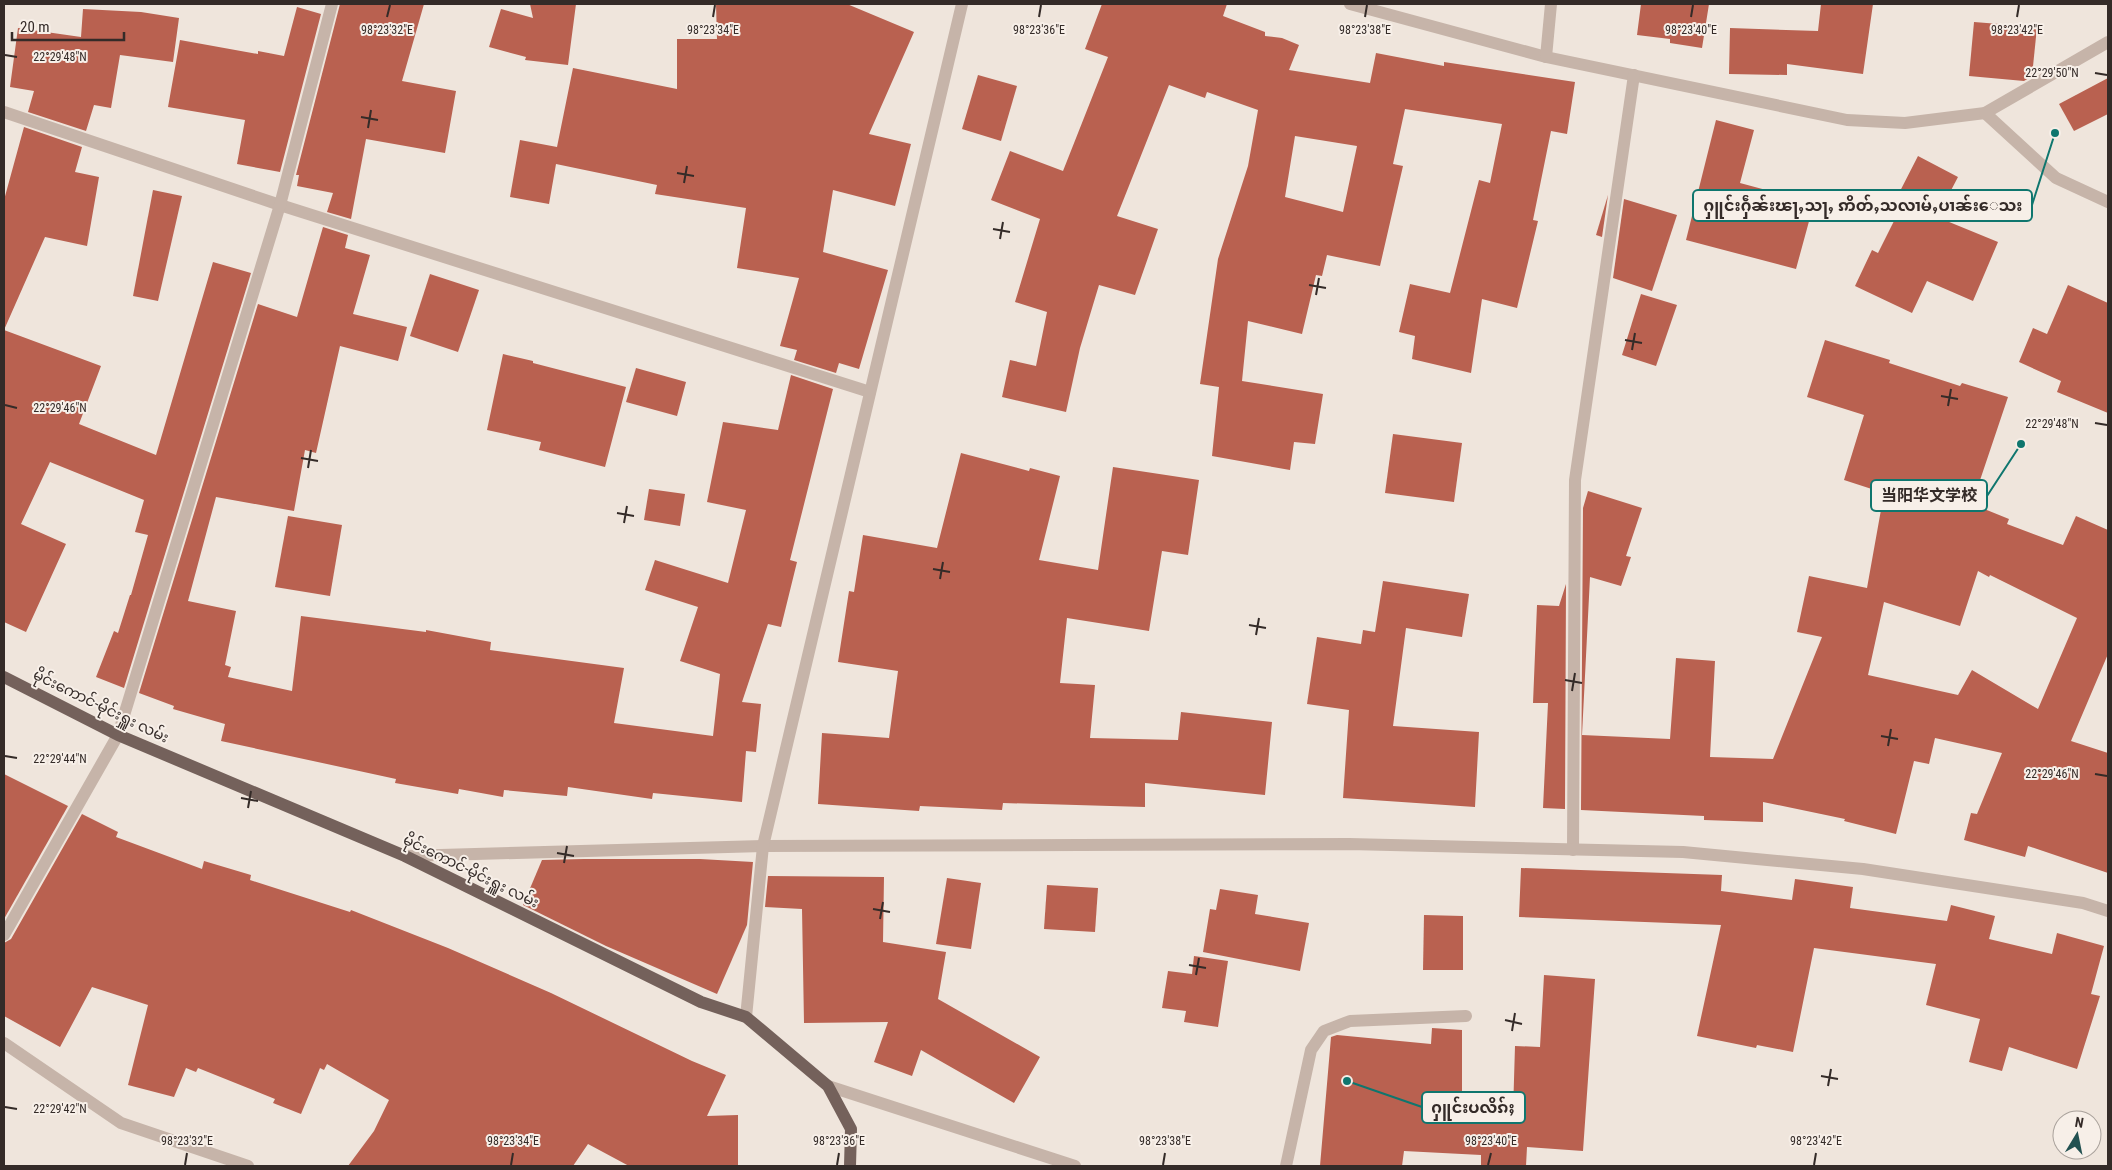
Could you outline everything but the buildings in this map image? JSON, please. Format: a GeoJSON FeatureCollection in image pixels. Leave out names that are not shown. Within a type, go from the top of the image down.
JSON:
{"type":"FeatureCollection","features":[{"type":"Feature","properties":{"kind":"main road","name":"မိုင်းကောင်-မိုင်းရှူး လမ်း"},"geometry":{"type":"LineString","coordinates":[[4,677],[118,735],[405,856],[701,1002],[746,1017],[828,1086],[850,1129],[850,1166]]}},
{"type":"Feature","properties":{"kind":"street"},"geometry":{"type":"LineString","coordinates":[[4,935],[118,735],[280,205],[332,4]]}},
{"type":"Feature","properties":{"kind":"street"},"geometry":{"type":"LineString","coordinates":[[746,1017],[763,846],[962,4]]}},
{"type":"Feature","properties":{"kind":"street"},"geometry":{"type":"LineString","coordinates":[[1350,4],[1546,57],[1847,120],[1905,123],[1985,113],[2108,42]]}},
{"type":"Feature","properties":{"kind":"street"},"geometry":{"type":"LineString","coordinates":[[1546,57],[1551,4]]}},
{"type":"Feature","properties":{"kind":"street"},"geometry":{"type":"LineString","coordinates":[[1573,850],[1575,480],[1634,75]]}},
{"type":"Feature","properties":{"kind":"street"},"geometry":{"type":"LineString","coordinates":[[4,112],[280,205],[870,392]]}},
{"type":"Feature","properties":{"kind":"street"},"geometry":{"type":"LineString","coordinates":[[1985,113],[2056,178],[2108,202]]}},
{"type":"Feature","properties":{"kind":"street"},"geometry":{"type":"LineString","coordinates":[[405,856],[763,846],[1349,844],[1683,852],[1863,869],[2083,903],[2108,911]]}},
{"type":"Feature","properties":{"kind":"street"},"geometry":{"type":"LineString","coordinates":[[1286,1166],[1311,1050],[1324,1031],[1350,1021],[1466,1016]]}},
{"type":"Feature","properties":{"kind":"street"},"geometry":{"type":"LineString","coordinates":[[4,1042],[121,1123],[248,1166]]}},
{"type":"Feature","properties":{"kind":"street"},"geometry":{"type":"LineString","coordinates":[[828,1086],[1075,1166]]}},
{"type":"Feature","properties":{"kind":"place","name":"ႁူင်းႁဵၼ်းၽႃႇသႃႇ ဢိတ်ႇသလၢမ်ႇပၢၼ်းေသး"},"geometry":{"type":"Point","coordinates":[2055,133]}},
{"type":"Feature","properties":{"kind":"place","name":"当阳华文学校"},"geometry":{"type":"Point","coordinates":[2021,444]}},
{"type":"Feature","properties":{"kind":"place","name":"ႁူင်းပလိၵ်ႈ"},"geometry":{"type":"Point","coordinates":[1347,1081]}}]}
